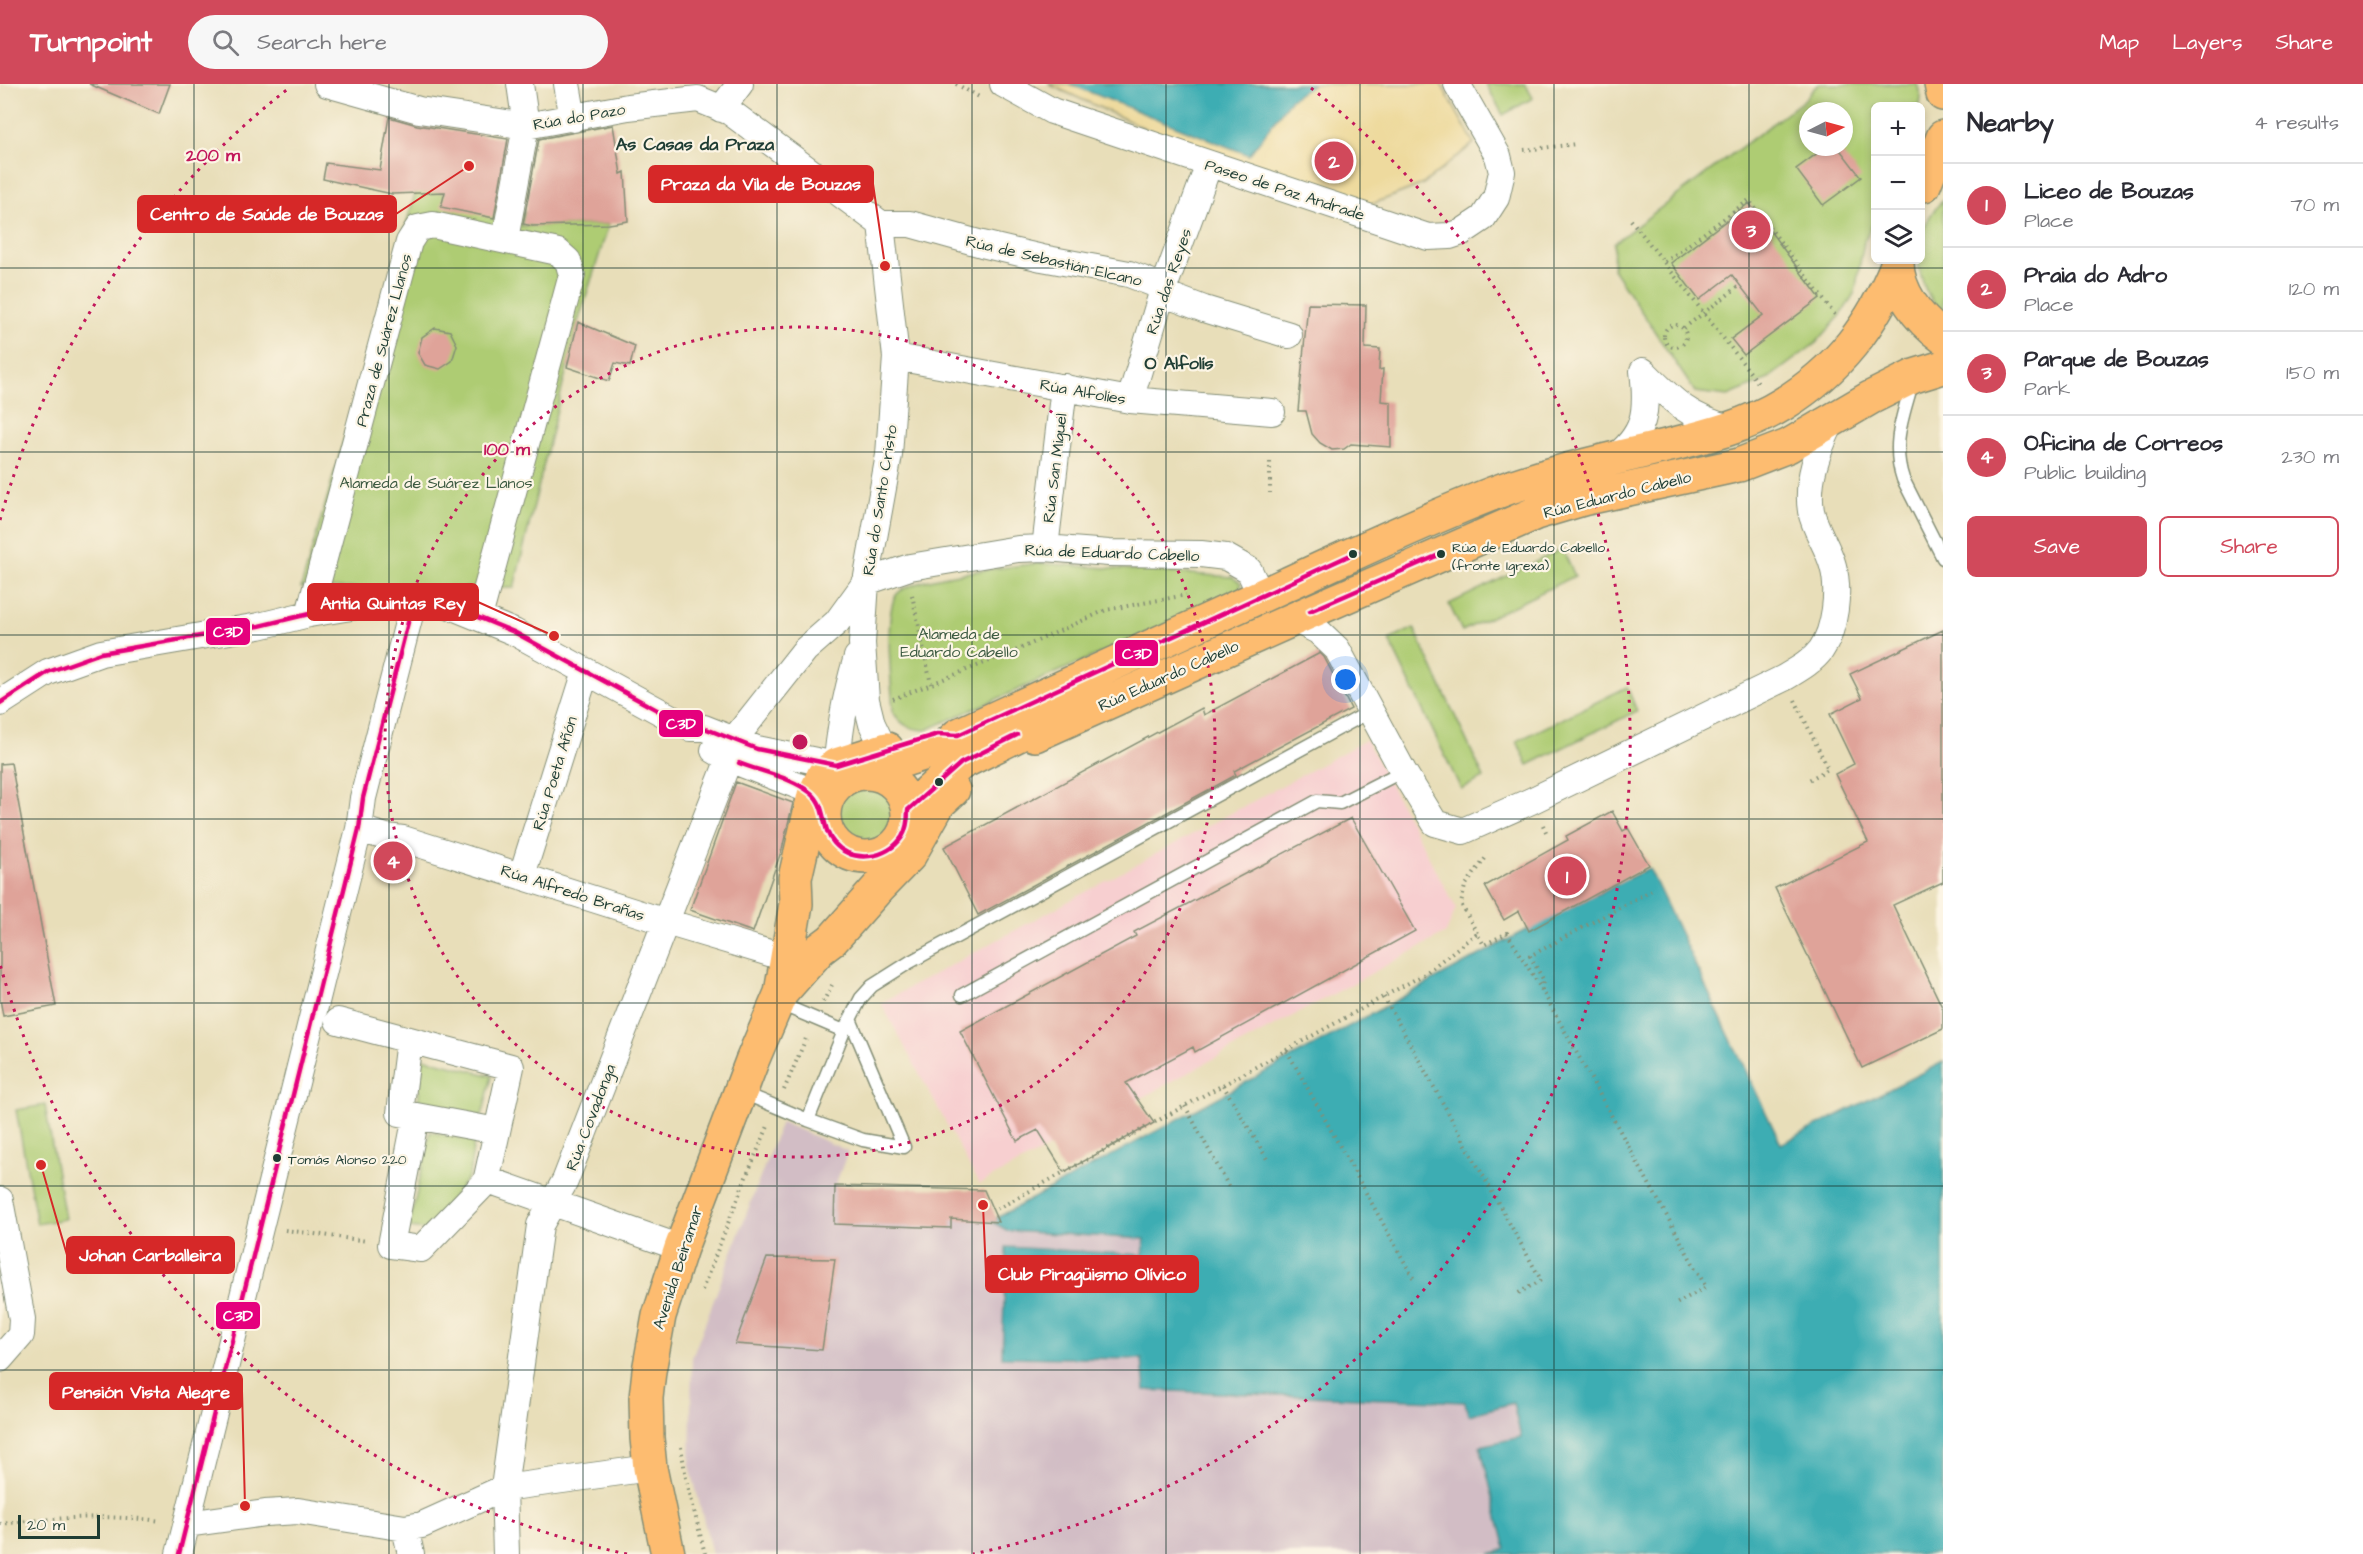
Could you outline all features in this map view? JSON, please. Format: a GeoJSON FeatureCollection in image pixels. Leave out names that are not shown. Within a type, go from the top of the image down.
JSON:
{"type":"FeatureCollection","features":[{"type":"Feature","properties":{"kind":"main road"},"geometry":{"type":"LineString","coordinates":[[1941,84],[1943,94]]}},
{"type":"Feature","properties":{"kind":"main road"},"geometry":{"type":"LineString","coordinates":[[1929,181],[1943,137]]}},
{"type":"Feature","properties":{"kind":"main road","name":"Rúa Eduardo Cabello"},"geometry":{"type":"LineString","coordinates":[[859,787],[938,734],[957,735],[1483,497],[1553,475],[1731,428],[1781,406],[1807,389],[1832,367],[1866,326],[1884,298],[1896,264]]}},
{"type":"Feature","properties":{"kind":"main road"},"geometry":{"type":"LineString","coordinates":[[1898,264],[1906,297],[1925,324],[1943,337]]}},
{"type":"Feature","properties":{"kind":"main road","name":"Rúa Eduardo Cabello"},"geometry":{"type":"LineString","coordinates":[[859,787],[961,764],[1026,731],[1035,735],[1536,513],[1583,499],[1739,465],[1788,446],[1831,423],[1870,398],[1929,371]]}},
{"type":"Feature","properties":{"kind":"main road"},"geometry":{"type":"LineString","coordinates":[[820,949],[832,940],[909,856],[939,803],[982,769],[1032,745],[1035,735]]}},
{"type":"Feature","properties":{"kind":"main road"},"geometry":{"type":"LineString","coordinates":[[859,787],[833,842],[850,854],[871,857],[884,853]]}},
{"type":"Feature","properties":{"kind":"main road","name":"Avenida Beiramar"},"geometry":{"type":"LineString","coordinates":[[668,1554],[650,1468],[647,1438],[646,1398],[652,1343],[681,1248],[779,998],[796,904],[859,787],[908,824],[903,836],[895,846],[884,853],[820,933],[820,949],[779,998]]}},
{"type":"Feature","properties":{"kind":"street","name":"Rúa do Pazo"},"geometry":{"type":"LineString","coordinates":[[327,84],[419,110],[526,126],[628,107],[703,97]]}},
{"type":"Feature","properties":{"kind":"street"},"geometry":{"type":"LineString","coordinates":[[504,239],[526,126],[520,84]]}},
{"type":"Feature","properties":{"kind":"street"},"geometry":{"type":"LineString","coordinates":[[567,84],[573,119]]}},
{"type":"Feature","properties":{"kind":"street"},"geometry":{"type":"LineString","coordinates":[[703,97],[740,84]]}},
{"type":"Feature","properties":{"kind":"street","name":"Paseo de Paz Andrade"},"geometry":{"type":"LineString","coordinates":[[1003,84],[1052,111],[1428,237],[1450,236],[1462,232],[1484,218],[1496,198],[1502,172],[1498,156],[1457,84]]}},
{"type":"Feature","properties":{"kind":"street"},"geometry":{"type":"LineString","coordinates":[[703,97],[730,112],[788,153],[881,224]]}},
{"type":"Feature","properties":{"kind":"street","name":"Rúa das Reyes"},"geometry":{"type":"LineString","coordinates":[[1130,400],[1162,293],[1209,164]]}},
{"type":"Feature","properties":{"kind":"street","name":"Rúa de Sebastián Elcano"},"geometry":{"type":"LineString","coordinates":[[881,224],[910,224],[1042,258],[1129,274],[1155,284],[1162,293],[1204,309],[1289,335]]}},
{"type":"Feature","properties":{"kind":"street","name":"Rúa do Santo Cristo"},"geometry":{"type":"LineString","coordinates":[[859,787],[872,724],[866,700],[862,643],[866,582],[889,455],[896,357],[881,224]]}},
{"type":"Feature","properties":{"kind":"street","name":"Praza de Suárez Llanos"},"geometry":{"type":"LineString","coordinates":[[309,614],[409,242],[418,228],[433,225],[558,252],[567,261],[572,275],[479,617]]}},
{"type":"Feature","properties":{"kind":"street","name":"Rúa Alfolíes"},"geometry":{"type":"LineString","coordinates":[[896,357],[1130,400],[1272,412]]}},
{"type":"Feature","properties":{"kind":"street"},"geometry":{"type":"LineString","coordinates":[[1610,460],[1629,445],[1643,420],[1647,401],[1643,371],[1672,400],[1693,415],[1710,423],[1731,428]]}},
{"type":"Feature","properties":{"kind":"street","name":"Rúa San Miguel"},"geometry":{"type":"LineString","coordinates":[[1046,548],[1064,387]]}},
{"type":"Feature","properties":{"kind":"street"},"geometry":{"type":"LineString","coordinates":[[1294,619],[1318,631],[1337,649],[1403,771],[1435,823],[1463,831],[1531,801],[1807,665],[1821,650],[1834,617],[1838,589],[1833,565],[1811,512],[1810,487],[1817,451],[1831,423]]}},
{"type":"Feature","properties":{"kind":"street","name":"Rúa de Eduardo Cabello"},"geometry":{"type":"LineString","coordinates":[[866,582],[910,567],[1018,549],[1046,548],[1108,553],[1201,554],[1226,557],[1249,570],[1261,596]]}},
{"type":"Feature","properties":{"kind":"street"},"geometry":{"type":"LineString","coordinates":[[731,750],[805,650],[837,622],[866,582]]}},
{"type":"Feature","properties":{"kind":"street"},"geometry":{"type":"LineString","coordinates":[[179,1554],[179,1523],[359,829],[363,798],[414,599]]}},
{"type":"Feature","properties":{"kind":"street"},"geometry":{"type":"LineString","coordinates":[[0,703],[48,672],[101,653],[259,626],[309,614],[387,601],[414,599],[448,605],[514,632],[690,728],[698,740],[859,787]]}},
{"type":"Feature","properties":{"kind":"street","name":"Rúa do Santo Cristo"},"geometry":{"type":"LineString","coordinates":[[859,787],[844,701],[862,643]]}},
{"type":"Feature","properties":{"kind":"street","name":"Rúa Poeta Añón"},"geometry":{"type":"LineString","coordinates":[[522,875],[586,671]]}},
{"type":"Feature","properties":{"kind":"street"},"geometry":{"type":"LineString","coordinates":[[731,750],[756,749],[859,787]]}},
{"type":"Feature","properties":{"kind":"street","name":"Rúa Covadonga"},"geometry":{"type":"LineString","coordinates":[[506,1554],[504,1488],[540,1225],[565,1181],[731,750]]}},
{"type":"Feature","properties":{"kind":"street","name":"Rúa Alfredo Brañas"},"geometry":{"type":"LineString","coordinates":[[359,829],[402,839],[522,875],[786,958]]}},
{"type":"Feature","properties":{"kind":"street"},"geometry":{"type":"LineString","coordinates":[[338,1021],[511,1067],[486,1182],[421,1249],[391,1245],[416,1116]]}},
{"type":"Feature","properties":{"kind":"street"},"geometry":{"type":"LineString","coordinates":[[409,1040],[400,1113],[497,1131]]}},
{"type":"Feature","properties":{"kind":"street"},"geometry":{"type":"LineString","coordinates":[[486,1182],[491,1181],[554,1202],[681,1248]]}},
{"type":"Feature","properties":{"kind":"street"},"geometry":{"type":"LineString","coordinates":[[0,1200],[22,1319],[21,1335],[0,1359]]}},
{"type":"Feature","properties":{"kind":"street"},"geometry":{"type":"LineString","coordinates":[[179,1523],[298,1511],[405,1528],[422,1525],[504,1488],[650,1468]]}},
{"type":"Feature","properties":{"kind":"street"},"geometry":{"type":"LineString","coordinates":[[405,1528],[411,1554]]}},
{"type":"Feature","properties":{"kind":"lane"},"geometry":{"type":"LineString","coordinates":[[1929,371],[1898,431],[1898,465],[1943,558]]}},
{"type":"Feature","properties":{"kind":"lane"},"geometry":{"type":"LineString","coordinates":[[808,1120],[844,1031],[861,998],[872,986],[910,962],[1371,711]]}},
{"type":"Feature","properties":{"kind":"lane"},"geometry":{"type":"LineString","coordinates":[[962,994],[1317,801],[1340,803],[1403,771]]}},
{"type":"Feature","properties":{"kind":"lane"},"geometry":{"type":"LineString","coordinates":[[779,998],[844,1031]]}},
{"type":"Feature","properties":{"kind":"lane"},"geometry":{"type":"LineString","coordinates":[[741,1092],[863,1140],[904,1147],[850,1019]]}},
{"type":"Feature","properties":{"kind":"path"},"geometry":{"type":"LineString","coordinates":[[1516,151],[1577,144]]}},
{"type":"Feature","properties":{"kind":"path"},"geometry":{"type":"LineString","coordinates":[[1665,262],[1749,200],[1841,322]]}},
{"type":"Feature","properties":{"kind":"path"},"geometry":{"type":"LineString","coordinates":[[1631,220],[1652,250],[1665,262],[1762,388]]}},
{"type":"Feature","properties":{"kind":"path"},"geometry":{"type":"LineString","coordinates":[[1684,328],[1738,287]]}},
{"type":"Feature","properties":{"kind":"path"},"geometry":{"type":"LineString","coordinates":[[1675,325],[1684,328],[1687,339],[1680,347],[1666,343],[1664,333],[1666,329],[1675,325]]}},
{"type":"Feature","properties":{"kind":"path"},"geometry":{"type":"LineString","coordinates":[[1661,347],[1666,343]]}},
{"type":"Feature","properties":{"kind":"path"},"geometry":{"type":"LineString","coordinates":[[1270,462],[1270,493]]}},
{"type":"Feature","properties":{"kind":"path"},"geometry":{"type":"LineString","coordinates":[[911,591],[931,684]]}},
{"type":"Feature","properties":{"kind":"path"},"geometry":{"type":"LineString","coordinates":[[893,699],[1015,651],[1106,610],[1197,593]]}},
{"type":"Feature","properties":{"kind":"path"},"geometry":{"type":"LineString","coordinates":[[1793,696],[1828,770],[1807,781]]}},
{"type":"Feature","properties":{"kind":"path"},"geometry":{"type":"LineString","coordinates":[[1487,856],[1465,886],[1461,903],[1484,945],[1507,933],[1542,990],[1706,1287],[1674,1305]]}},
{"type":"Feature","properties":{"kind":"path"},"geometry":{"type":"LineString","coordinates":[[1542,990],[1543,979],[1530,957],[1652,890]]}},
{"type":"Feature","properties":{"kind":"path"},"geometry":{"type":"LineString","coordinates":[[997,1209],[1423,975],[1477,933]]}},
{"type":"Feature","properties":{"kind":"path"},"geometry":{"type":"LineString","coordinates":[[1384,997],[1541,1281],[1517,1294]]}},
{"type":"Feature","properties":{"kind":"path"},"geometry":{"type":"LineString","coordinates":[[781,1096],[810,1029]]}},
{"type":"Feature","properties":{"kind":"path"},"geometry":{"type":"LineString","coordinates":[[1287,1051],[1415,1281]]}},
{"type":"Feature","properties":{"kind":"path"},"geometry":{"type":"LineString","coordinates":[[1223,1085],[1267,1159]]}},
{"type":"Feature","properties":{"kind":"path"},"geometry":{"type":"LineString","coordinates":[[1185,1106],[1229,1186]]}},
{"type":"Feature","properties":{"kind":"path"},"geometry":{"type":"LineString","coordinates":[[701,1294],[746,1177],[772,1119]]}},
{"type":"Feature","properties":{"kind":"path"},"geometry":{"type":"LineString","coordinates":[[284,1229],[391,1245]]}},
{"type":"Feature","properties":{"kind":"path"},"geometry":{"type":"LineString","coordinates":[[680,1437],[686,1478],[705,1554]]}},
{"type":"Feature","properties":{"kind":"path"},"geometry":{"type":"LineString","coordinates":[[0,1524],[90,1517],[179,1523]]}},
{"type":"Feature","properties":{"kind":"shaded area"},"geometry":{"type":"Polygon","coordinates":[[[1366,740],[1456,908],[1446,933],[979,1184],[881,1003],[1366,740]]]}},
{"type":"Feature","properties":{"kind":"shaded area"},"geometry":{"type":"Polygon","coordinates":[[[781,1122],[848,1151],[835,1186],[991,1221],[1008,1231],[1145,1238],[1143,1255],[1006,1247],[1002,1357],[1143,1359],[1145,1390],[1466,1402],[1469,1414],[1513,1403],[1521,1437],[1481,1446],[1506,1550],[1490,1554],[712,1554],[690,1465],[692,1358],[781,1122]]]}},
{"type":"Feature","properties":{"kind":"green space"},"geometry":{"type":"Polygon","coordinates":[[[1486,84],[1525,84],[1533,98],[1503,115],[1486,84]]]}},
{"type":"Feature","properties":{"kind":"green space"},"geometry":{"type":"Polygon","coordinates":[[[1818,84],[1917,84],[1921,97],[1920,102],[1871,102],[1871,227],[1864,241],[1855,292],[1841,315],[1816,343],[1766,380],[1728,396],[1695,392],[1613,269],[1614,243],[1799,104],[1799,156],[1853,156],[1853,102],[1801,102],[1818,84]]]}},
{"type":"Feature","properties":{"kind":"green space","name":"Alameda de Suárez Llanos"},"geometry":{"type":"Polygon","coordinates":[[[417,187],[524,212],[521,226],[609,224],[578,322],[514,588],[301,588],[417,187]]]}},
{"type":"Feature","properties":{"kind":"green space"},"geometry":{"type":"Polygon","coordinates":[[[1943,200],[1943,315],[1926,289],[1919,264],[1925,264],[1925,225],[1943,200]]]}},
{"type":"Feature","properties":{"kind":"green space"},"geometry":{"type":"Polygon","coordinates":[[[1562,549],[1575,576],[1462,631],[1449,604],[1562,549]]]}},
{"type":"Feature","properties":{"kind":"green space","name":"Alameda de Eduardo Cabello"},"geometry":{"type":"Polygon","coordinates":[[[1038,563],[1232,577],[1241,583],[1240,592],[926,730],[911,728],[903,724],[893,712],[890,669],[890,616],[897,594],[906,588],[941,577],[1038,563]]]}},
{"type":"Feature","properties":{"kind":"green space"},"geometry":{"type":"Polygon","coordinates":[[[1414,628],[1484,778],[1461,789],[1389,640],[1414,628]]]}},
{"type":"Feature","properties":{"kind":"green space"},"geometry":{"type":"Polygon","coordinates":[[[1627,687],[1637,711],[1528,765],[1517,741],[1627,687]]]}},
{"type":"Feature","properties":{"kind":"green space"},"geometry":{"type":"Polygon","coordinates":[[[866,785],[878,787],[888,794],[895,804],[897,816],[895,828],[888,838],[878,845],[866,847],[854,845],[844,838],[837,828],[835,816],[837,804],[844,794],[854,787],[866,785]]]}},
{"type":"Feature","properties":{"kind":"green space"},"geometry":{"type":"Polygon","coordinates":[[[423,1058],[492,1076],[482,1116],[418,1103],[423,1058]]]}},
{"type":"Feature","properties":{"kind":"green space"},"geometry":{"type":"Polygon","coordinates":[[[45,1105],[65,1219],[37,1224],[16,1110],[45,1105]]]}},
{"type":"Feature","properties":{"kind":"green space"},"geometry":{"type":"Polygon","coordinates":[[[430,1132],[474,1141],[469,1177],[426,1230],[409,1228],[430,1132]]]}},
{"type":"Feature","properties":{"kind":"sand"},"geometry":{"type":"Polygon","coordinates":[[[1048,84],[1441,84],[1474,143],[1423,184],[1360,209],[1254,178],[1048,84]]]}},
{"type":"Feature","properties":{"kind":"water"},"geometry":{"type":"Polygon","coordinates":[[[1069,84],[1313,84],[1291,99],[1249,155],[1069,84]]]}},
{"type":"Feature","properties":{"kind":"water"},"geometry":{"type":"Polygon","coordinates":[[[1649,868],[1781,1144],[1943,1062],[1943,1554],[1490,1554],[1506,1549],[1480,1446],[1521,1437],[1513,1403],[1468,1415],[1465,1402],[1145,1390],[1142,1359],[1002,1357],[1006,1247],[1143,1255],[1145,1239],[1008,1231],[991,1221],[1520,933],[1649,868]]]}},
{"type":"Feature","properties":{"kind":"building"},"geometry":{"type":"Polygon","coordinates":[[[89,84],[170,84],[159,114],[89,84]]]}},
{"type":"Feature","properties":{"kind":"building"},"geometry":{"type":"Polygon","coordinates":[[[389,117],[417,125],[508,139],[494,218],[441,207],[445,192],[392,194],[323,179],[326,163],[380,170],[389,117]]]}},
{"type":"Feature","properties":{"kind":"building"},"geometry":{"type":"Polygon","coordinates":[[[613,125],[621,174],[625,172],[628,221],[609,224],[532,226],[523,224],[539,139],[613,125]]]}},
{"type":"Feature","properties":{"kind":"building"},"geometry":{"type":"Polygon","coordinates":[[[1814,156],[1845,156],[1861,177],[1823,205],[1796,169],[1814,156]]]}},
{"type":"Feature","properties":{"kind":"building"},"geometry":{"type":"Polygon","coordinates":[[[1749,203],[1820,298],[1744,355],[1731,339],[1763,315],[1732,275],[1699,300],[1671,263],[1749,203]]]}},
{"type":"Feature","properties":{"kind":"building"},"geometry":{"type":"Polygon","coordinates":[[[1308,304],[1366,305],[1365,348],[1380,349],[1379,370],[1383,369],[1381,401],[1391,402],[1391,447],[1351,444],[1344,449],[1332,450],[1320,443],[1312,434],[1306,411],[1298,411],[1308,304]]]}},
{"type":"Feature","properties":{"kind":"building"},"geometry":{"type":"Polygon","coordinates":[[[578,322],[635,346],[630,366],[615,363],[609,381],[567,367],[578,322]]]}},
{"type":"Feature","properties":{"kind":"building"},"geometry":{"type":"Polygon","coordinates":[[[435,328],[450,331],[457,345],[452,361],[440,369],[425,365],[418,353],[422,337],[435,328]]]}},
{"type":"Feature","properties":{"kind":"building"},"geometry":{"type":"Polygon","coordinates":[[[1943,630],[1943,882],[1893,905],[1943,1009],[1943,1029],[1862,1068],[1775,888],[1868,842],[1835,774],[1854,764],[1830,714],[1862,698],[1850,674],[1943,630]]]}},
{"type":"Feature","properties":{"kind":"building"},"geometry":{"type":"Polygon","coordinates":[[[1320,653],[1351,709],[1234,771],[1236,775],[978,915],[944,847],[1202,708],[1204,715],[1320,653]]]}},
{"type":"Feature","properties":{"kind":"building"},"geometry":{"type":"Polygon","coordinates":[[[11,763],[56,1006],[3,1016],[0,999],[0,764],[11,763]]]}},
{"type":"Feature","properties":{"kind":"building"},"geometry":{"type":"Polygon","coordinates":[[[736,782],[793,803],[782,849],[753,932],[690,910],[736,782]]]}},
{"type":"Feature","properties":{"kind":"building"},"geometry":{"type":"Polygon","coordinates":[[[1612,811],[1623,831],[1628,828],[1649,865],[1529,931],[1519,911],[1504,920],[1485,886],[1568,840],[1566,836],[1612,811]]]}},
{"type":"Feature","properties":{"kind":"building"},"geometry":{"type":"Polygon","coordinates":[[[1351,818],[1415,931],[1195,1052],[1193,1047],[1126,1083],[1154,1123],[1064,1172],[1038,1130],[1017,1141],[960,1031],[1136,936],[1134,932],[1351,818]]]}},
{"type":"Feature","properties":{"kind":"building"},"geometry":{"type":"Polygon","coordinates":[[[835,1186],[984,1190],[998,1222],[951,1219],[951,1228],[834,1224],[835,1186]]]}},
{"type":"Feature","properties":{"kind":"building"},"geometry":{"type":"Polygon","coordinates":[[[767,1258],[835,1259],[822,1350],[735,1344],[767,1258]]]}},
{"type":"Feature","properties":{"kind":"transit line","name":"C3D"},"geometry":{"type":"LineString","coordinates":[[0,703],[48,672],[101,653],[259,626],[309,614],[387,601],[414,599],[448,605],[514,632],[690,728],[704,728],[757,749],[836,765],[938,734],[958,735],[1357,552]]}},
{"type":"Feature","properties":{"kind":"transit line","name":"C3D"},"geometry":{"type":"LineString","coordinates":[[1310,611],[1441,554]]}},
{"type":"Feature","properties":{"kind":"transit line","name":"C3D"},"geometry":{"type":"LineString","coordinates":[[179,1554],[359,829],[363,798],[414,599]]}},
{"type":"Feature","properties":{"kind":"transit line","name":"C3D"},"geometry":{"type":"LineString","coordinates":[[739,763],[803,787],[820,804],[827,831],[834,843],[851,854],[870,856],[888,850],[896,844],[905,831],[908,810],[961,763],[1017,735]]}},
{"type":"Feature","properties":{"kind":"place","name":"Praia do Adro"},"geometry":{"type":"Point","coordinates":[1334,161]}},
{"type":"Feature","properties":{"kind":"place","name":"Centro de Saúde de Bouzas"},"geometry":{"type":"Point","coordinates":[469,166]}},
{"type":"Feature","properties":{"kind":"place","name":"Parque de Bouzas"},"geometry":{"type":"Point","coordinates":[1751,230]}},
{"type":"Feature","properties":{"kind":"place","name":"Praza da Vila de Bouzas"},"geometry":{"type":"Point","coordinates":[885,266]}},
{"type":"Feature","properties":{"kind":"place","name":"Rúa de Eduardo Cabello (fronte Igrexa)"},"geometry":{"type":"Point","coordinates":[1441,554]}},
{"type":"Feature","properties":{"kind":"place","name":"Antia Quintas Rey"},"geometry":{"type":"Point","coordinates":[554,636]}},
{"type":"Feature","properties":{"kind":"place","name":"Oficina de Correos"},"geometry":{"type":"Point","coordinates":[393,861]}},
{"type":"Feature","properties":{"kind":"place","name":"Liceo de Bouzas"},"geometry":{"type":"Point","coordinates":[1567,876]}},
{"type":"Feature","properties":{"kind":"place","name":"Tomás Alonso 220"},"geometry":{"type":"Point","coordinates":[277,1158]}},
{"type":"Feature","properties":{"kind":"place","name":"Johan Carballeira"},"geometry":{"type":"Point","coordinates":[41,1165]}},
{"type":"Feature","properties":{"kind":"place","name":"Club Piragüismo Olívico"},"geometry":{"type":"Point","coordinates":[983,1205]}},
{"type":"Feature","properties":{"kind":"place","name":"Pensión Vista Alegre"},"geometry":{"type":"Point","coordinates":[245,1506]}},
{"type":"Feature","properties":{"kind":"district","name":"As Casas da Praza"},"geometry":{"type":"Point","coordinates":[695,144]}},
{"type":"Feature","properties":{"kind":"district","name":"O Alfolís"},"geometry":{"type":"Point","coordinates":[1179,363]}}]}
